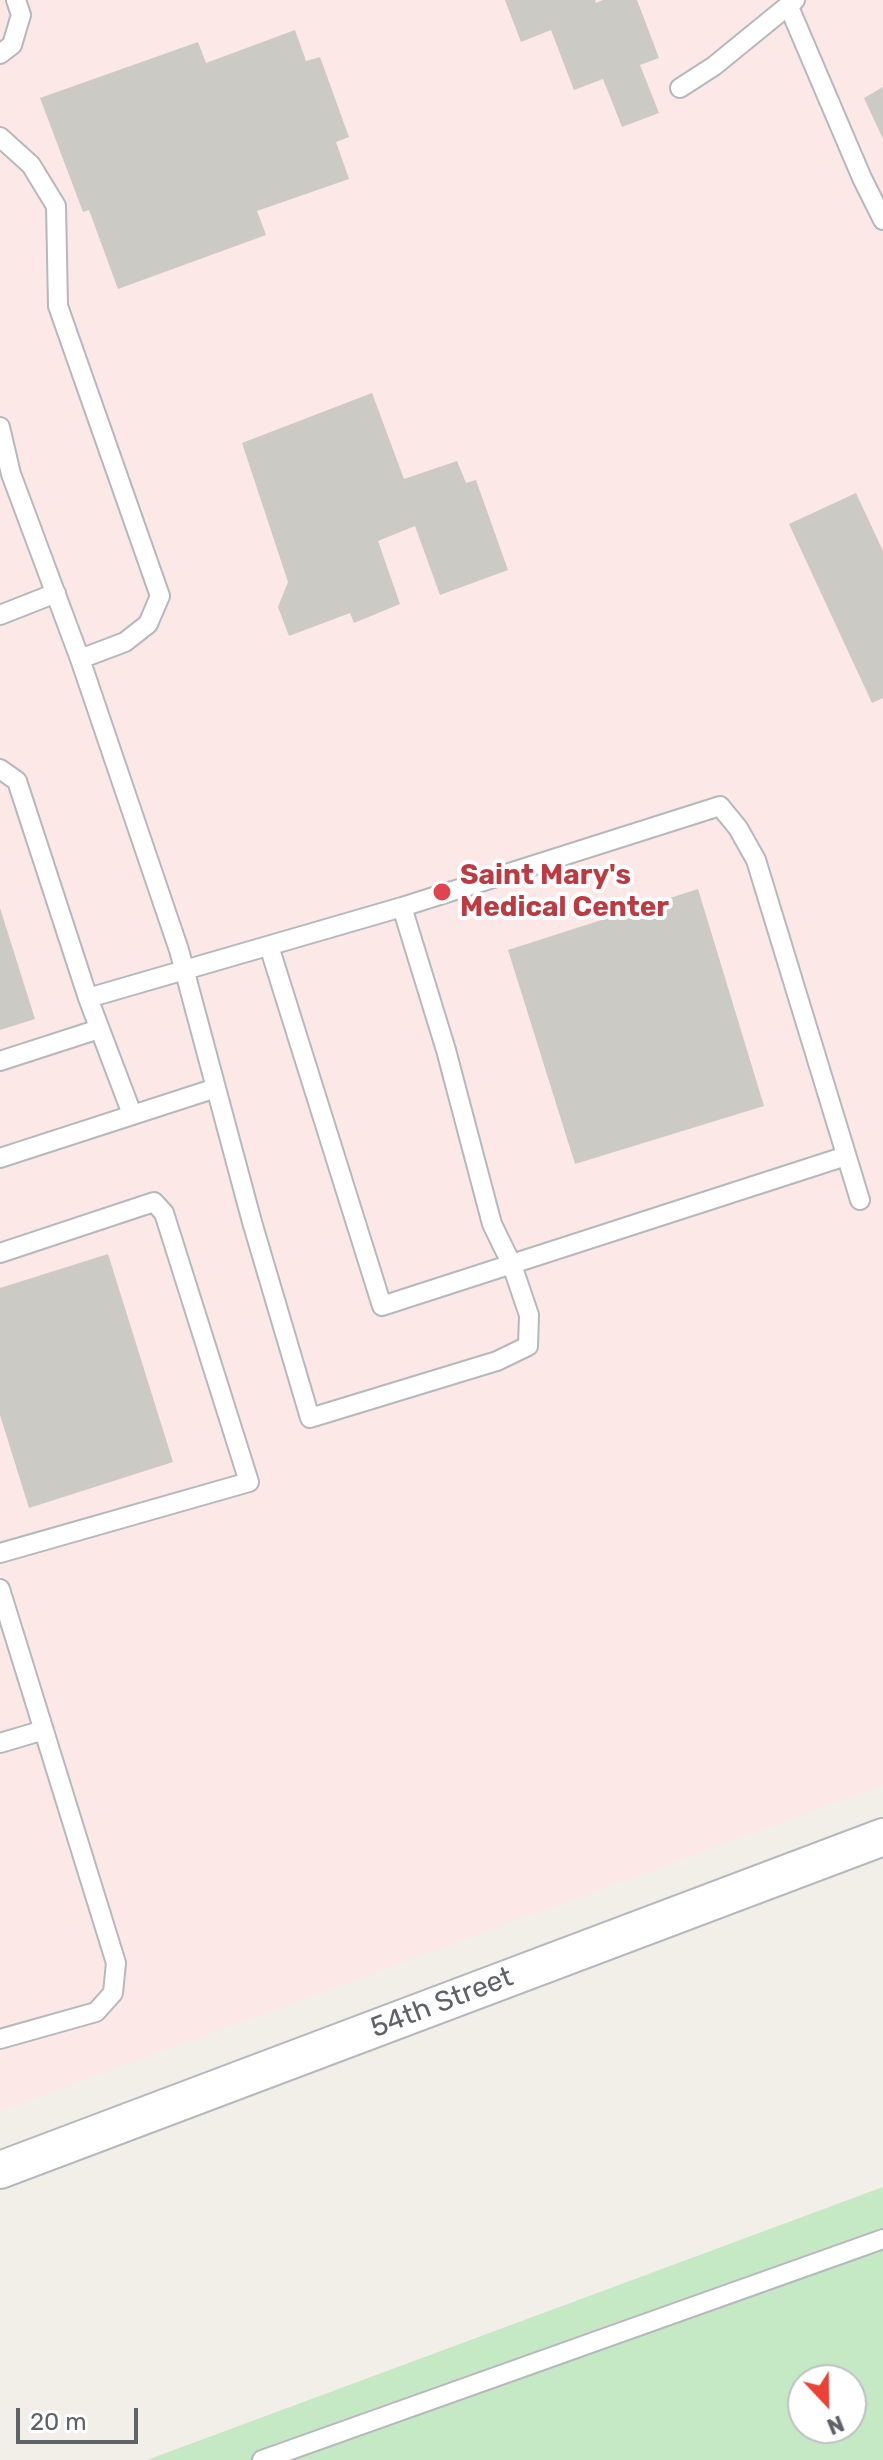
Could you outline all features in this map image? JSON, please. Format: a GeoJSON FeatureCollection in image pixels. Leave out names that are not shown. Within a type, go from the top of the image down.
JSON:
{"type":"FeatureCollection","features":[{"type":"Feature","properties":{"kind":"street","name":"54th Street"},"geometry":{"type":"LineString","coordinates":[[0,2170],[883,1837]]}},
{"type":"Feature","properties":{"kind":"lane"},"geometry":{"type":"LineString","coordinates":[[0,54],[12,45],[21,15],[16,0]]}},
{"type":"Feature","properties":{"kind":"lane"},"geometry":{"type":"LineString","coordinates":[[680,88],[714,66],[792,3],[862,178],[883,220]]}},
{"type":"Feature","properties":{"kind":"lane"},"geometry":{"type":"LineString","coordinates":[[0,137],[31,165],[56,206],[58,306],[160,596],[148,624],[125,642],[80,659]]}},
{"type":"Feature","properties":{"kind":"lane"},"geometry":{"type":"LineString","coordinates":[[1,433],[11,474],[80,659],[185,972],[252,1222],[310,1418],[497,1361],[528,1346],[529,1315],[512,1265],[492,1224],[446,1050],[402,907]]}},
{"type":"Feature","properties":{"kind":"lane"},"geometry":{"type":"LineString","coordinates":[[0,615],[56,593]]}},
{"type":"Feature","properties":{"kind":"lane"},"geometry":{"type":"LineString","coordinates":[[0,769],[17,781],[88,998],[132,1114]]}},
{"type":"Feature","properties":{"kind":"lane"},"geometry":{"type":"LineString","coordinates":[[88,998],[402,907],[720,806],[738,828],[756,860],[860,1200]]}},
{"type":"Feature","properties":{"kind":"lane"},"geometry":{"type":"LineString","coordinates":[[269,946],[382,1306],[846,1156]]}},
{"type":"Feature","properties":{"kind":"lane"},"geometry":{"type":"LineString","coordinates":[[0,1061],[99,1029]]}},
{"type":"Feature","properties":{"kind":"lane"},"geometry":{"type":"LineString","coordinates":[[0,1158],[216,1088]]}},
{"type":"Feature","properties":{"kind":"lane"},"geometry":{"type":"LineString","coordinates":[[0,1253],[154,1202],[164,1213],[249,1482],[0,1553]]}},
{"type":"Feature","properties":{"kind":"lane"},"geometry":{"type":"LineString","coordinates":[[0,1589],[8,1644],[44,1730],[116,1963],[113,1993],[96,2012],[0,2039]]}},
{"type":"Feature","properties":{"kind":"lane"},"geometry":{"type":"LineString","coordinates":[[0,1743],[44,1730]]}},
{"type":"Feature","properties":{"kind":"lane"},"geometry":{"type":"LineString","coordinates":[[262,2460],[883,2239]]}},
{"type":"Feature","properties":{"kind":"shaded area","name":"Saint Mary's Medical Center"},"geometry":{"type":"Polygon","coordinates":[[[0,0],[883,0],[883,1785],[0,2111],[0,0]]]}},
{"type":"Feature","properties":{"kind":"green space"},"geometry":{"type":"Polygon","coordinates":[[[883,2187],[883,2460],[147,2460],[883,2187]]]}},
{"type":"Feature","properties":{"kind":"building"},"geometry":{"type":"Polygon","coordinates":[[[505,0],[595,0],[596,3],[603,0],[637,0],[659,58],[640,65],[659,113],[622,127],[603,79],[574,90],[551,30],[521,42],[505,0]]]}},
{"type":"Feature","properties":{"kind":"building"},"geometry":{"type":"Polygon","coordinates":[[[295,30],[306,61],[320,57],[349,137],[336,142],[349,179],[257,211],[266,235],[118,289],[89,210],[83,212],[40,98],[198,42],[206,63],[295,30]]]}},
{"type":"Feature","properties":{"kind":"building"},"geometry":{"type":"Polygon","coordinates":[[[883,87],[883,139],[864,98],[883,87]]]}},
{"type":"Feature","properties":{"kind":"building"},"geometry":{"type":"Polygon","coordinates":[[[372,393],[404,479],[457,461],[466,483],[476,480],[508,570],[440,595],[415,526],[378,541],[400,604],[354,623],[350,613],[289,636],[278,607],[288,582],[242,443],[372,393]]]}},
{"type":"Feature","properties":{"kind":"building"},"geometry":{"type":"Polygon","coordinates":[[[856,493],[883,551],[883,698],[872,703],[789,524],[856,493]]]}},
{"type":"Feature","properties":{"kind":"building"},"geometry":{"type":"Polygon","coordinates":[[[698,889],[764,1106],[575,1164],[508,950],[698,889]]]}},
{"type":"Feature","properties":{"kind":"building"},"geometry":{"type":"Polygon","coordinates":[[[0,908],[35,1019],[0,1030],[0,908]]]}},
{"type":"Feature","properties":{"kind":"building"},"geometry":{"type":"Polygon","coordinates":[[[108,1254],[173,1462],[29,1508],[0,1415],[0,1288],[108,1254]]]}},
{"type":"Feature","properties":{"kind":"place","name":"Saint Mary's Medical Center"},"geometry":{"type":"Point","coordinates":[442,892]}}]}
